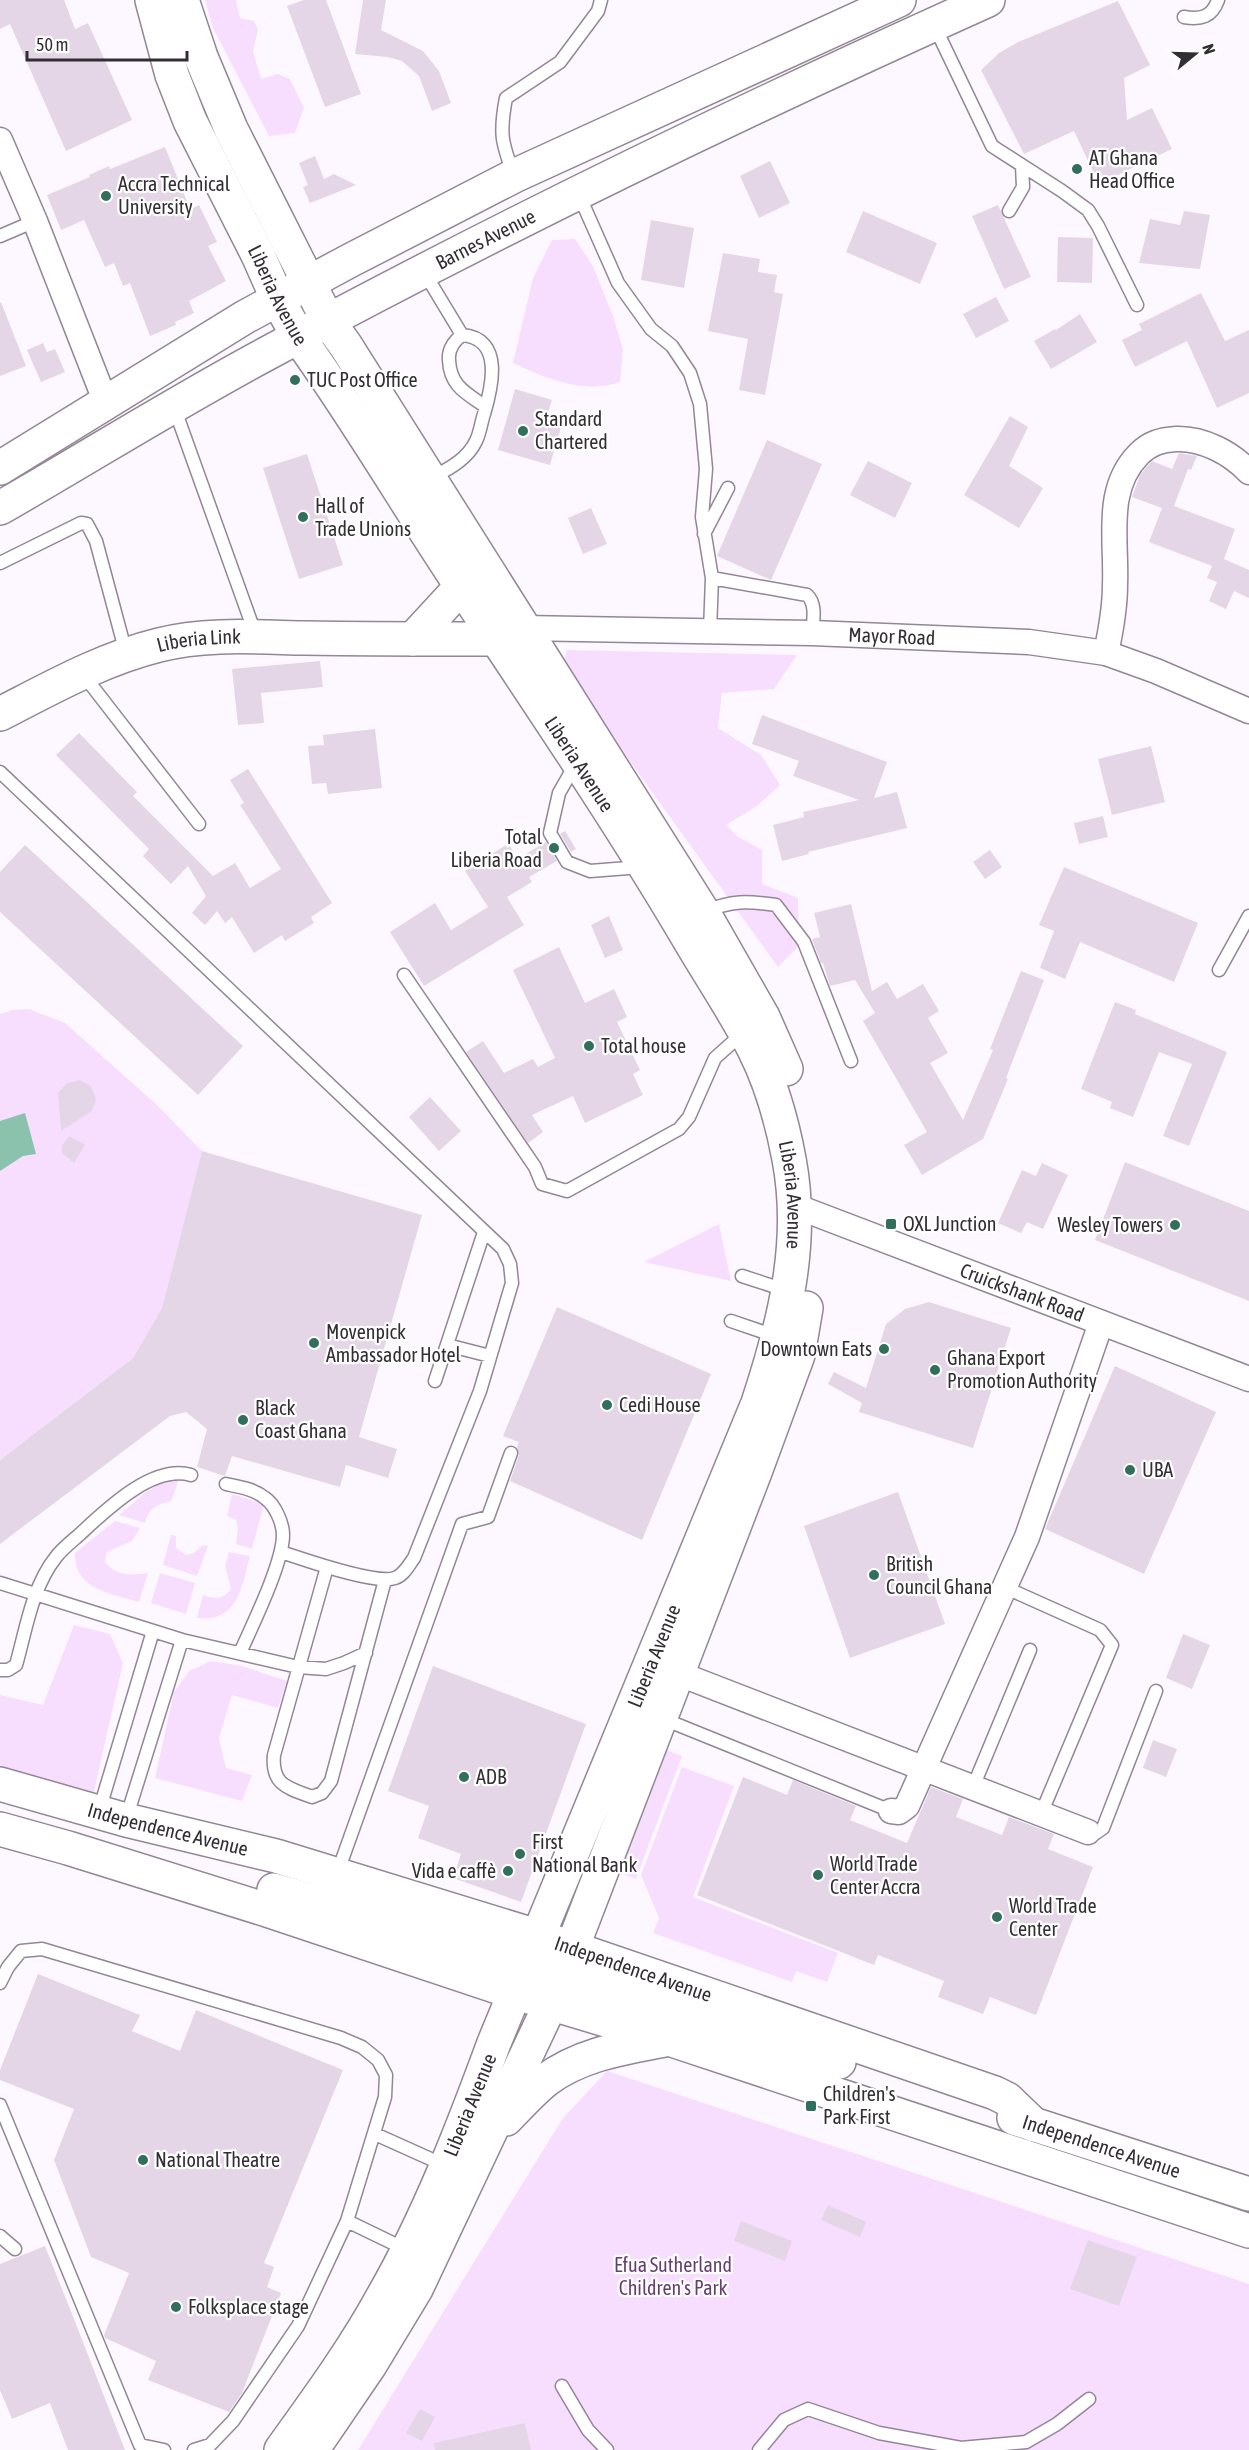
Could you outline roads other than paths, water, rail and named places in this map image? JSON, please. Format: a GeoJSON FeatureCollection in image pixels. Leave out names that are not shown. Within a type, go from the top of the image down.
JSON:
{"type":"FeatureCollection","features":[{"type":"Feature","properties":{"kind":"main road","name":"Liberia Avenue"},"geometry":{"type":"LineString","coordinates":[[152,0],[172,75],[190,121],[299,338],[461,587],[510,634],[703,912],[763,1017],[784,1064],[808,1147],[805,1209],[808,1298],[798,1355],[755,1472],[567,1963],[535,2037],[416,2289],[358,2383],[312,2450]]}},
{"type":"Feature","properties":{"kind":"main road","name":"Liberia Avenue"},"geometry":{"type":"LineString","coordinates":[[182,0],[201,57],[231,129],[328,321],[429,479],[577,761],[646,867],[753,1048],[770,1086],[781,1120],[790,1161],[805,1209],[794,1241],[789,1291],[779,1338],[758,1403],[445,2166],[382,2299],[310,2410],[281,2450]]}},
{"type":"Feature","properties":{"kind":"main road"},"geometry":{"type":"LineString","coordinates":[[0,468],[245,317],[308,283],[514,176],[899,0]]}},
{"type":"Feature","properties":{"kind":"main road","name":"Barnes Avenue"},"geometry":{"type":"LineString","coordinates":[[0,508],[267,353],[424,271],[722,122],[988,0]]}},
{"type":"Feature","properties":{"kind":"main road"},"geometry":{"type":"LineString","coordinates":[[413,639],[461,587]]}},
{"type":"Feature","properties":{"kind":"main road","name":"Liberia Link"},"geometry":{"type":"LineString","coordinates":[[0,714],[82,672],[160,644],[204,638],[413,639],[510,634]]}},
{"type":"Feature","properties":{"kind":"main road","name":"Independence Avenue"},"geometry":{"type":"LineString","coordinates":[[0,1784],[112,1816],[276,1856],[337,1876],[567,1963],[1034,2125],[1249,2194]]}},
{"type":"Feature","properties":{"kind":"main road","name":"Independence Avenue"},"geometry":{"type":"LineString","coordinates":[[0,1829],[191,1886],[510,2007],[567,1963]]}},
{"type":"Feature","properties":{"kind":"main road"},"geometry":{"type":"LineString","coordinates":[[191,1886],[231,1878],[534,1949]]}},
{"type":"Feature","properties":{"kind":"main road"},"geometry":{"type":"LineString","coordinates":[[551,1906],[554,1922],[559,1928],[567,1931],[575,1929],[567,1963]]}},
{"type":"Feature","properties":{"kind":"main road","name":"Independence Avenue"},"geometry":{"type":"LineString","coordinates":[[567,1963],[669,2039],[1249,2231]]}},
{"type":"Feature","properties":{"kind":"main road"},"geometry":{"type":"LineString","coordinates":[[510,2007],[511,2016],[526,2016],[533,2022],[535,2037]]}},
{"type":"Feature","properties":{"kind":"main road"},"geometry":{"type":"LineString","coordinates":[[488,2137],[545,2081],[569,2066],[604,2051],[669,2039]]}},
{"type":"Feature","properties":{"kind":"street"},"geometry":{"type":"LineString","coordinates":[[0,140],[35,221],[106,404]]}},
{"type":"Feature","properties":{"kind":"street"},"geometry":{"type":"LineString","coordinates":[[1106,653],[1114,614],[1116,502],[1119,482],[1130,464],[1148,446],[1162,440],[1180,439],[1202,442],[1240,462],[1249,472]]}},
{"type":"Feature","properties":{"kind":"street","name":"Mayor Road"},"geometry":{"type":"LineString","coordinates":[[510,634],[710,631],[1029,642],[1106,653],[1156,671],[1249,711]]}},
{"type":"Feature","properties":{"kind":"street","name":"Cruickshank Road"},"geometry":{"type":"LineString","coordinates":[[805,1209],[1249,1379]]}},
{"type":"Feature","properties":{"kind":"street"},"geometry":{"type":"LineString","coordinates":[[891,1811],[899,1812],[907,1806],[1027,1537],[1101,1323]]}},
{"type":"Feature","properties":{"kind":"street"},"geometry":{"type":"LineString","coordinates":[[677,1673],[1088,1832]]}},
{"type":"Feature","properties":{"kind":"lane"},"geometry":{"type":"LineString","coordinates":[[514,176],[502,143],[502,120],[506,98],[560,62],[598,11],[601,0]]}},
{"type":"Feature","properties":{"kind":"lane"},"geometry":{"type":"LineString","coordinates":[[1184,17],[1198,19],[1208,16],[1216,7],[1218,0]]}},
{"type":"Feature","properties":{"kind":"lane"},"geometry":{"type":"LineString","coordinates":[[934,24],[987,139],[999,152],[1088,210],[1137,305]]}},
{"type":"Feature","properties":{"kind":"lane"},"geometry":{"type":"LineString","coordinates":[[1009,211],[1023,187],[1022,166]]}},
{"type":"Feature","properties":{"kind":"lane"},"geometry":{"type":"LineString","coordinates":[[579,194],[618,283],[651,329],[672,346],[690,373],[700,404],[706,469],[702,518],[712,578],[710,631]]}},
{"type":"Feature","properties":{"kind":"lane"},"geometry":{"type":"LineString","coordinates":[[0,236],[35,221]]}},
{"type":"Feature","properties":{"kind":"lane"},"geometry":{"type":"LineString","coordinates":[[424,271],[462,335],[478,339],[489,349],[494,369],[476,442],[460,462],[429,479]]}},
{"type":"Feature","properties":{"kind":"lane"},"geometry":{"type":"LineString","coordinates":[[462,335],[448,352],[449,374],[464,392],[486,407]]}},
{"type":"Feature","properties":{"kind":"lane"},"geometry":{"type":"LineString","coordinates":[[174,406],[256,637]]}},
{"type":"Feature","properties":{"kind":"lane"},"geometry":{"type":"LineString","coordinates":[[704,534],[728,488]]}},
{"type":"Feature","properties":{"kind":"lane"},"geometry":{"type":"LineString","coordinates":[[0,563],[81,523],[87,524],[96,541],[127,655]]}},
{"type":"Feature","properties":{"kind":"lane"},"geometry":{"type":"LineString","coordinates":[[712,578],[807,594],[812,599],[813,605],[812,633]]}},
{"type":"Feature","properties":{"kind":"lane"},"geometry":{"type":"LineString","coordinates":[[82,672],[199,824]]}},
{"type":"Feature","properties":{"kind":"lane"},"geometry":{"type":"LineString","coordinates":[[577,761],[559,793],[549,832],[567,862],[590,871],[646,867]]}},
{"type":"Feature","properties":{"kind":"lane"},"geometry":{"type":"LineString","coordinates":[[0,772],[5,785],[503,1249],[510,1264],[512,1283],[480,1391],[414,1558],[403,1574],[385,1580],[327,1567],[281,1552]]}},
{"type":"Feature","properties":{"kind":"lane"},"geometry":{"type":"LineString","coordinates":[[703,912],[728,902],[748,901],[776,905],[804,942],[851,1061]]}},
{"type":"Feature","properties":{"kind":"lane"},"geometry":{"type":"LineString","coordinates":[[1219,970],[1249,916]]}},
{"type":"Feature","properties":{"kind":"lane"},"geometry":{"type":"LineString","coordinates":[[404,975],[535,1167],[542,1184],[567,1191],[679,1129],[689,1117],[715,1058],[744,1033]]}},
{"type":"Feature","properties":{"kind":"lane"},"geometry":{"type":"LineString","coordinates":[[435,1381],[484,1232]]}},
{"type":"Feature","properties":{"kind":"lane"},"geometry":{"type":"LineString","coordinates":[[742,1276],[789,1291]]}},
{"type":"Feature","properties":{"kind":"lane"},"geometry":{"type":"LineString","coordinates":[[731,1321],[779,1338]]}},
{"type":"Feature","properties":{"kind":"lane"},"geometry":{"type":"LineString","coordinates":[[447,1345],[490,1356]]}},
{"type":"Feature","properties":{"kind":"lane"},"geometry":{"type":"LineString","coordinates":[[337,1876],[462,1524],[489,1517],[511,1453]]}},
{"type":"Feature","properties":{"kind":"lane"},"geometry":{"type":"LineString","coordinates":[[0,1670],[8,1670],[16,1665],[36,1594],[55,1558],[104,1512],[145,1483],[166,1474],[180,1472],[191,1474]]}},
{"type":"Feature","properties":{"kind":"lane"},"geometry":{"type":"LineString","coordinates":[[226,1484],[250,1489],[267,1499],[278,1516],[283,1533],[281,1552],[240,1653]]}},
{"type":"Feature","properties":{"kind":"lane"},"geometry":{"type":"LineString","coordinates":[[327,1567],[272,1769],[277,1780],[292,1790],[312,1797],[322,1793],[331,1781],[385,1580]]}},
{"type":"Feature","properties":{"kind":"lane"},"geometry":{"type":"LineString","coordinates":[[0,1583],[182,1640],[298,1667],[326,1669],[366,1653]]}},
{"type":"Feature","properties":{"kind":"lane"},"geometry":{"type":"LineString","coordinates":[[1004,1587],[1100,1630],[1112,1645],[1041,1814]]}},
{"type":"Feature","properties":{"kind":"lane"},"geometry":{"type":"LineString","coordinates":[[112,1816],[153,1631]]}},
{"type":"Feature","properties":{"kind":"lane"},"geometry":{"type":"LineString","coordinates":[[112,1816],[182,1640]]}},
{"type":"Feature","properties":{"kind":"lane"},"geometry":{"type":"LineString","coordinates":[[972,1787],[1030,1650]]}},
{"type":"Feature","properties":{"kind":"lane"},"geometry":{"type":"LineString","coordinates":[[1088,1832],[1096,1833],[1102,1828],[1156,1691]]}},
{"type":"Feature","properties":{"kind":"lane"},"geometry":{"type":"LineString","coordinates":[[660,1717],[891,1811]]}},
{"type":"Feature","properties":{"kind":"lane"},"geometry":{"type":"LineString","coordinates":[[0,1983],[8,1967],[21,1951],[42,1949],[341,2038],[362,2047],[378,2060],[386,2075],[385,2097],[347,2221],[298,2326],[233,2421],[210,2445],[194,2450]]}},
{"type":"Feature","properties":{"kind":"lane"},"geometry":{"type":"LineString","coordinates":[[0,2105],[140,2445],[164,2450]]}},
{"type":"Feature","properties":{"kind":"lane"},"geometry":{"type":"LineString","coordinates":[[375,2134],[445,2166]]}},
{"type":"Feature","properties":{"kind":"lane"},"geometry":{"type":"LineString","coordinates":[[347,2221],[407,2250]]}},
{"type":"Feature","properties":{"kind":"lane"},"geometry":{"type":"LineString","coordinates":[[0,2236],[15,2249]]}},
{"type":"Feature","properties":{"kind":"lane"},"geometry":{"type":"LineString","coordinates":[[562,2386],[588,2430],[607,2450]]}},
{"type":"Feature","properties":{"kind":"lane"},"geometry":{"type":"LineString","coordinates":[[759,2450],[784,2420],[808,2409],[879,2433],[961,2448],[1026,2442],[1057,2424],[1089,2399]]}},
{"type":"Feature","properties":{"kind":"place","name":"AT Ghana Head Office"},"geometry":{"type":"Point","coordinates":[1077,169]}},
{"type":"Feature","properties":{"kind":"place","name":"Accra Technical University"},"geometry":{"type":"Point","coordinates":[106,196]}},
{"type":"Feature","properties":{"kind":"place","name":"TUC Post Office"},"geometry":{"type":"Point","coordinates":[295,380]}},
{"type":"Feature","properties":{"kind":"place","name":"Standard Chartered"},"geometry":{"type":"Point","coordinates":[523,431]}},
{"type":"Feature","properties":{"kind":"place","name":"Hall of Trade Unions"},"geometry":{"type":"Point","coordinates":[303,517]}},
{"type":"Feature","properties":{"kind":"place","name":"Total Liberia Road"},"geometry":{"type":"Point","coordinates":[554,848]}},
{"type":"Feature","properties":{"kind":"place","name":"Total house"},"geometry":{"type":"Point","coordinates":[589,1046]}},
{"type":"Feature","properties":{"kind":"place","name":"OXL Junction"},"geometry":{"type":"Point","coordinates":[891,1224]}},
{"type":"Feature","properties":{"kind":"place","name":"Wesley Towers"},"geometry":{"type":"Point","coordinates":[1175,1225]}},
{"type":"Feature","properties":{"kind":"place","name":"Movenpick Ambassador Hotel"},"geometry":{"type":"Point","coordinates":[314,1343]}},
{"type":"Feature","properties":{"kind":"place","name":"Downtown Eats"},"geometry":{"type":"Point","coordinates":[884,1349]}},
{"type":"Feature","properties":{"kind":"place","name":"Ghana Export Promotion Authority"},"geometry":{"type":"Point","coordinates":[935,1370]}},
{"type":"Feature","properties":{"kind":"place","name":"Cedi House"},"geometry":{"type":"Point","coordinates":[607,1405]}},
{"type":"Feature","properties":{"kind":"place","name":"Black Coast Ghana"},"geometry":{"type":"Point","coordinates":[243,1420]}},
{"type":"Feature","properties":{"kind":"place","name":"UBA"},"geometry":{"type":"Point","coordinates":[1130,1470]}},
{"type":"Feature","properties":{"kind":"place","name":"British Council Ghana"},"geometry":{"type":"Point","coordinates":[874,1575]}},
{"type":"Feature","properties":{"kind":"place","name":"ADB"},"geometry":{"type":"Point","coordinates":[464,1777]}},
{"type":"Feature","properties":{"kind":"place","name":"First National Bank"},"geometry":{"type":"Point","coordinates":[520,1854]}},
{"type":"Feature","properties":{"kind":"place","name":"Vida e caffè"},"geometry":{"type":"Point","coordinates":[508,1871]}},
{"type":"Feature","properties":{"kind":"place","name":"World Trade Center Accra"},"geometry":{"type":"Point","coordinates":[818,1875]}},
{"type":"Feature","properties":{"kind":"place","name":"World Trade Center"},"geometry":{"type":"Point","coordinates":[997,1917]}},
{"type":"Feature","properties":{"kind":"place","name":"Children's Park First"},"geometry":{"type":"Point","coordinates":[811,2106]}},
{"type":"Feature","properties":{"kind":"place","name":"National Theatre"},"geometry":{"type":"Point","coordinates":[143,2160]}},
{"type":"Feature","properties":{"kind":"place","name":"Folksplace stage"},"geometry":{"type":"Point","coordinates":[176,2307]}},
{"type":"Feature","properties":{"kind":"park label","name":"Efua Sutherland Children's Park"},"geometry":{"type":"Point","coordinates":[673,2276]}}]}
